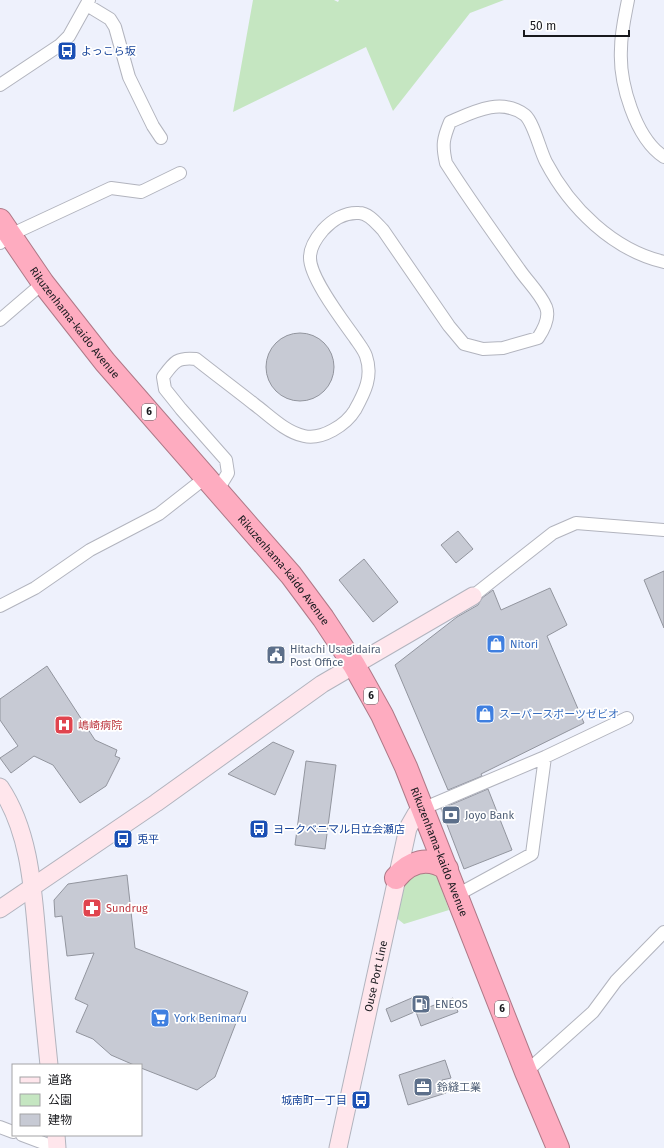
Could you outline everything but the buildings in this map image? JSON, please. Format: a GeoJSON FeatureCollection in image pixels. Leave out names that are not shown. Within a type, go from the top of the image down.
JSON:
{"type":"FeatureCollection","features":[{"type":"Feature","properties":{"kind":"highway","name":"Rikuzenhama-kaido Avenue"},"geometry":{"type":"LineString","coordinates":[[3,233],[105,362],[291,575],[324,618],[354,665],[382,715],[400,754],[447,869],[526,1072],[558,1148]]}},
{"type":"Feature","properties":{"kind":"highway"},"geometry":{"type":"LineString","coordinates":[[396,878],[402,870],[411,864],[422,861],[440,864],[447,869]]}},
{"type":"Feature","properties":{"kind":"street"},"geometry":{"type":"LineString","coordinates":[[628,0],[623,22],[620,50],[625,91],[637,124],[657,152],[664,157]]}},
{"type":"Feature","properties":{"kind":"street"},"geometry":{"type":"LineString","coordinates":[[0,85],[60,45],[69,36],[88,3],[110,20],[115,27],[130,77],[153,126],[161,138]]}},
{"type":"Feature","properties":{"kind":"street"},"geometry":{"type":"LineString","coordinates":[[0,606],[35,588],[90,550],[159,514],[228,473],[226,460],[165,389],[163,377],[174,362],[184,358],[196,359],[286,429],[304,436],[321,435],[335,428],[351,416],[366,389],[370,372],[366,355],[324,292],[314,273],[310,257],[313,244],[321,232],[330,222],[344,215],[361,212],[372,218],[383,230],[449,326],[464,344],[483,349],[503,348],[538,338],[544,329],[547,320],[546,308],[539,295],[523,275],[446,163],[442,147],[444,136],[450,122],[480,108],[496,106],[511,108],[526,116],[546,162],[563,190],[586,216],[614,240],[630,250],[664,262]]}},
{"type":"Feature","properties":{"kind":"street"},"geometry":{"type":"LineString","coordinates":[[3,233],[111,188],[141,192],[180,173]]}},
{"type":"Feature","properties":{"kind":"street"},"geometry":{"type":"LineString","coordinates":[[0,320],[43,282]]}},
{"type":"Feature","properties":{"kind":"street"},"geometry":{"type":"LineString","coordinates":[[0,908],[156,803],[322,684],[473,596],[552,533],[576,523],[664,530]]}},
{"type":"Feature","properties":{"kind":"street"},"geometry":{"type":"LineString","coordinates":[[422,809],[545,757],[627,718]]}},
{"type":"Feature","properties":{"kind":"street"},"geometry":{"type":"LineString","coordinates":[[457,895],[532,854],[545,757]]}},
{"type":"Feature","properties":{"kind":"street"},"geometry":{"type":"LineString","coordinates":[[0,787],[14,813],[22,836],[32,886],[49,1064]]}},
{"type":"Feature","properties":{"kind":"street","name":"Ouse Port Line"},"geometry":{"type":"LineString","coordinates":[[338,1148],[408,828],[416,814],[422,809]]}},
{"type":"Feature","properties":{"kind":"street"},"geometry":{"type":"LineString","coordinates":[[526,1072],[593,1012],[616,982],[664,932]]}},
{"type":"Feature","properties":{"kind":"street"},"geometry":{"type":"LineString","coordinates":[[0,1127],[12,1132]]}},
{"type":"Feature","properties":{"kind":"street"},"geometry":{"type":"LineString","coordinates":[[25,1136],[57,1148],[56,1136]]}},
{"type":"Feature","properties":{"kind":"green space"},"geometry":{"type":"Polygon","coordinates":[[[253,0],[334,0],[338,2],[339,0],[504,0],[470,13],[393,111],[366,47],[233,112],[253,0]]]}},
{"type":"Feature","properties":{"kind":"green space"},"geometry":{"type":"Polygon","coordinates":[[[420,870],[436,872],[449,910],[404,924],[394,916],[402,880],[420,870]]]}},
{"type":"Feature","properties":{"kind":"place","name":"よっこら坂"},"geometry":{"type":"Point","coordinates":[67,51]}},
{"type":"Feature","properties":{"kind":"place","name":"Nitori"},"geometry":{"type":"Point","coordinates":[496,644]}},
{"type":"Feature","properties":{"kind":"place","name":"Hitachi Usagidaira Post Office"},"geometry":{"type":"Point","coordinates":[276,655]}},
{"type":"Feature","properties":{"kind":"place","name":"スーパースポーツゼビオ"},"geometry":{"type":"Point","coordinates":[485,714]}},
{"type":"Feature","properties":{"kind":"place","name":"嶋崎病院"},"geometry":{"type":"Point","coordinates":[64,725]}},
{"type":"Feature","properties":{"kind":"place","name":"Joyo Bank"},"geometry":{"type":"Point","coordinates":[451,815]}},
{"type":"Feature","properties":{"kind":"place","name":"ヨークベニマル日立会瀬店"},"geometry":{"type":"Point","coordinates":[259,829]}},
{"type":"Feature","properties":{"kind":"place","name":"兎平"},"geometry":{"type":"Point","coordinates":[123,839]}},
{"type":"Feature","properties":{"kind":"place","name":"Sundrug"},"geometry":{"type":"Point","coordinates":[92,908]}},
{"type":"Feature","properties":{"kind":"place","name":"ENEOS"},"geometry":{"type":"Point","coordinates":[421,1004]}},
{"type":"Feature","properties":{"kind":"place","name":"York Benimaru"},"geometry":{"type":"Point","coordinates":[160,1018]}},
{"type":"Feature","properties":{"kind":"place","name":"鈴縫工業"},"geometry":{"type":"Point","coordinates":[423,1087]}},
{"type":"Feature","properties":{"kind":"place","name":"城南町一丁目"},"geometry":{"type":"Point","coordinates":[361,1100]}}]}
